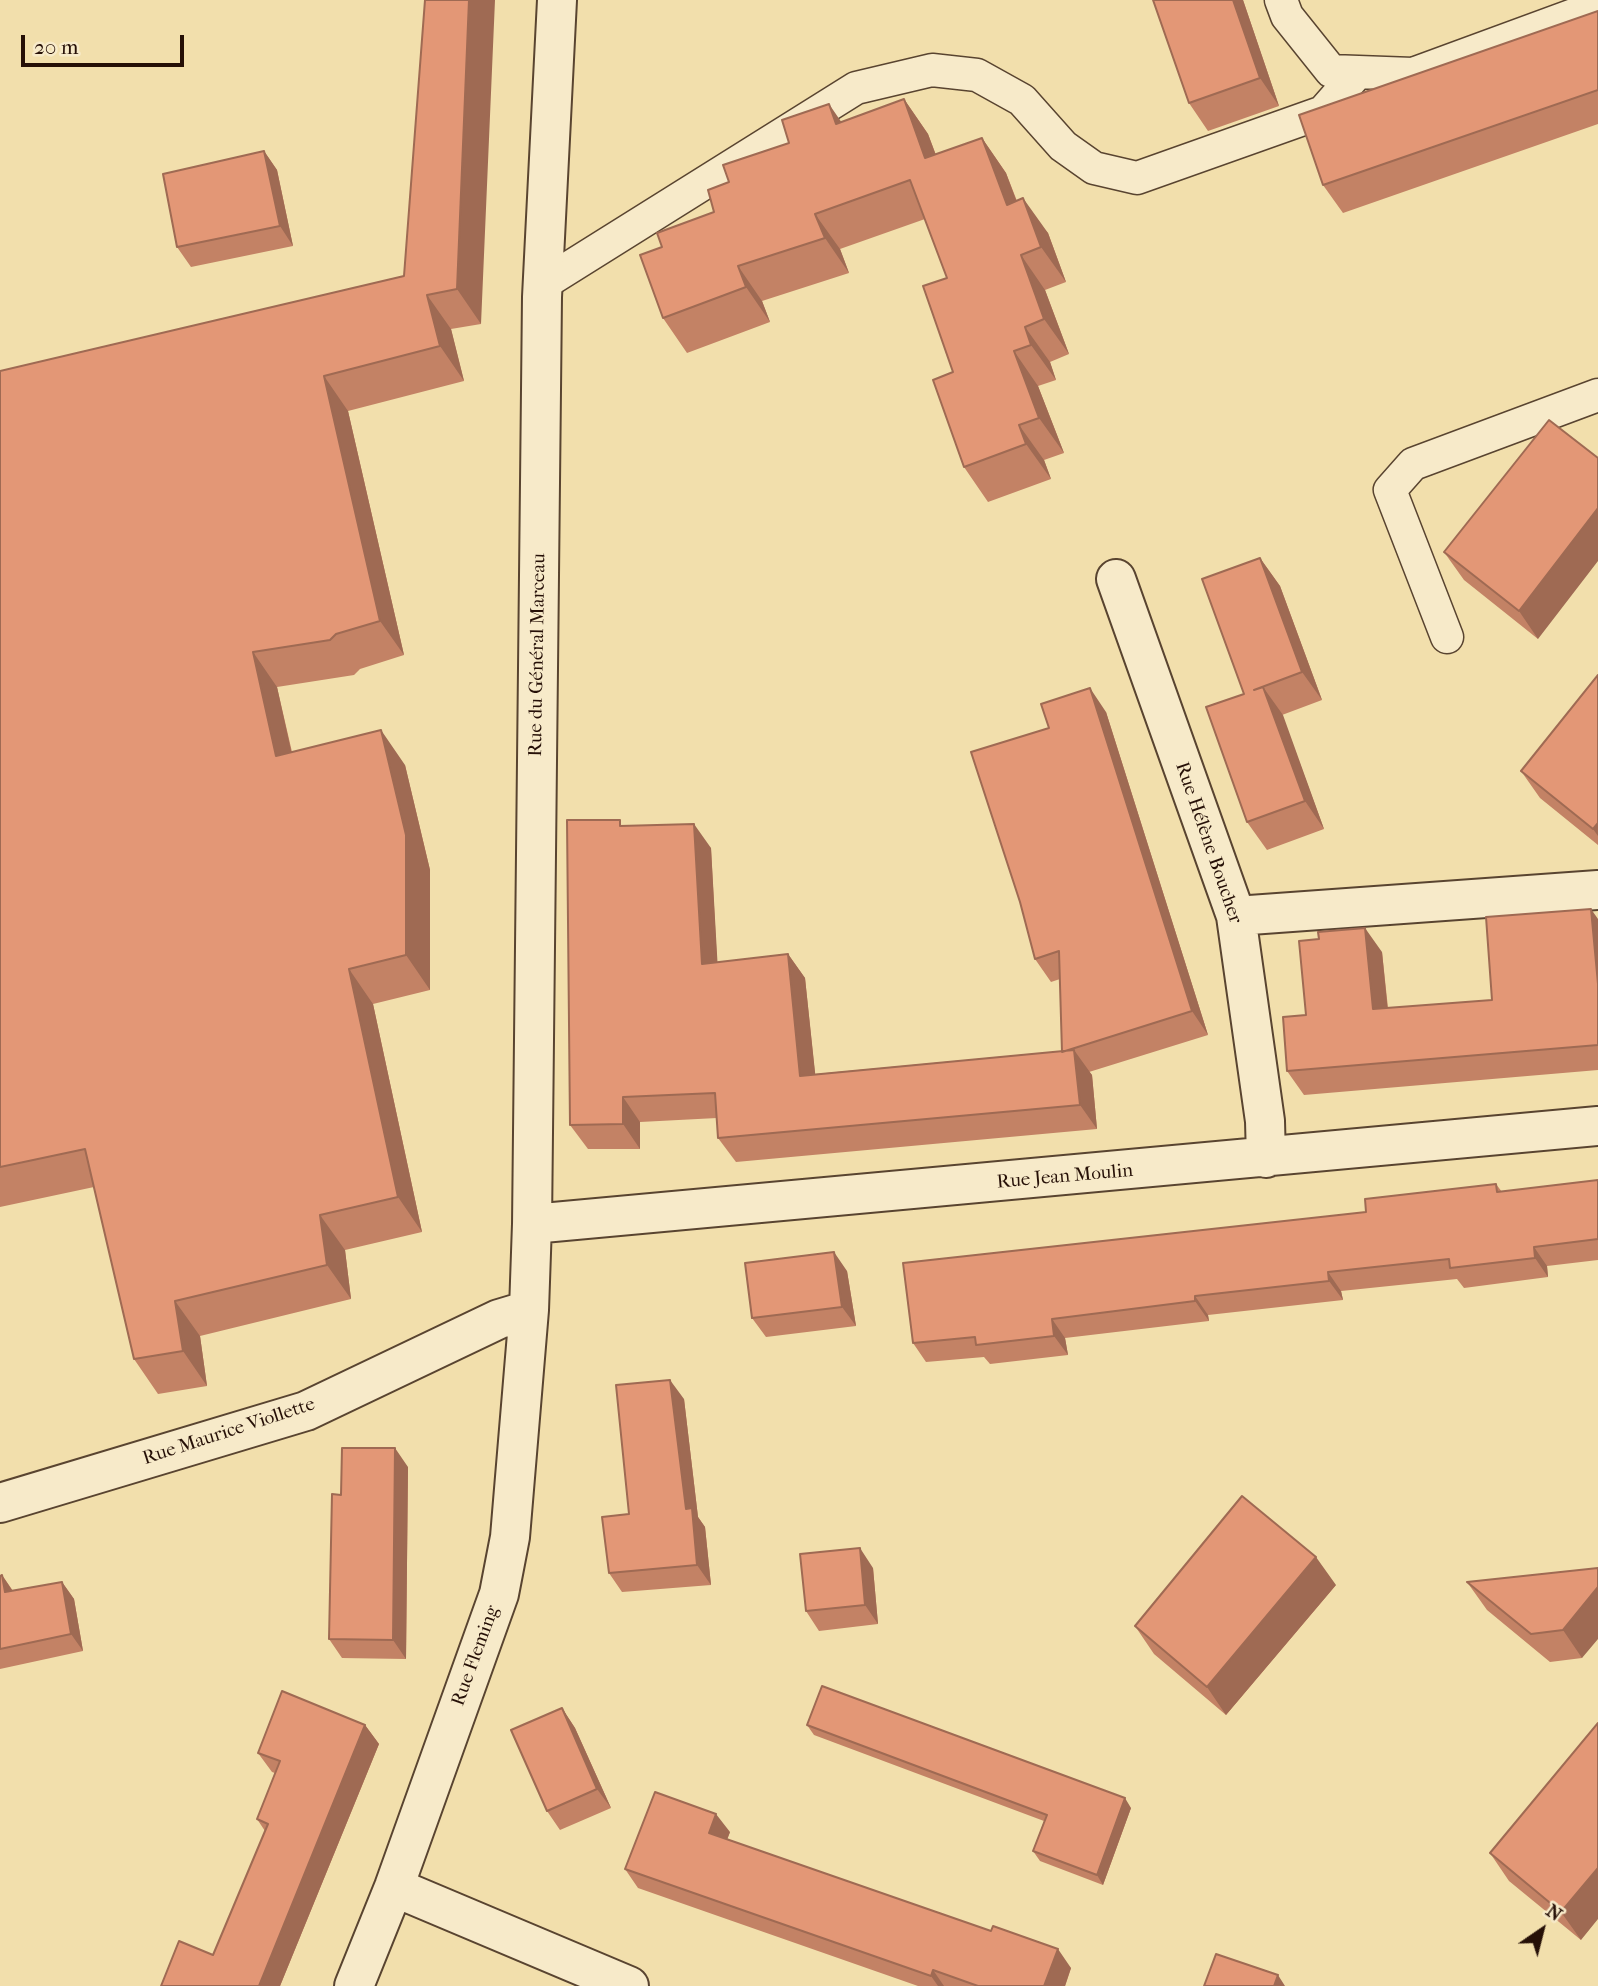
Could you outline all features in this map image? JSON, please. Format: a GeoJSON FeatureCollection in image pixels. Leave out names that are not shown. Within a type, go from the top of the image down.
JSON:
{"type":"FeatureCollection","features":[{"type":"Feature","properties":{"kind":"street","name":"Rue du Général Marceau"},"geometry":{"type":"LineString","coordinates":[[529,1310],[533,1224],[543,284],[557,0]]}},
{"type":"Feature","properties":{"kind":"street","name":"Rue Hélène Boucher"},"geometry":{"type":"LineString","coordinates":[[1116,579],[1236,916],[1265,1121],[1266,1158]]}},
{"type":"Feature","properties":{"kind":"street"},"geometry":{"type":"LineString","coordinates":[[1236,916],[1598,890]]}},
{"type":"Feature","properties":{"kind":"street","name":"Rue Jean Moulin"},"geometry":{"type":"LineString","coordinates":[[533,1224],[1598,1126]]}},
{"type":"Feature","properties":{"kind":"street","name":"Rue Maurice Viollette"},"geometry":{"type":"LineString","coordinates":[[0,1503],[306,1410],[499,1319],[529,1310]]}},
{"type":"Feature","properties":{"kind":"street","name":"Rue Fleming"},"geometry":{"type":"LineString","coordinates":[[354,1986],[394,1886],[499,1594],[510,1537],[529,1310]]}},
{"type":"Feature","properties":{"kind":"street"},"geometry":{"type":"LineString","coordinates":[[394,1886],[629,1986]]}},
{"type":"Feature","properties":{"kind":"lane"},"geometry":{"type":"LineString","coordinates":[[1282,0],[1287,16],[1331,71],[1413,74],[1598,6]]}},
{"type":"Feature","properties":{"kind":"lane"},"geometry":{"type":"LineString","coordinates":[[543,284],[856,88],[932,70],[977,75],[1022,100],[1063,146],[1094,168],[1137,178],[1324,112],[1358,72]]}},
{"type":"Feature","properties":{"kind":"lane"},"geometry":{"type":"LineString","coordinates":[[1447,637],[1390,490],[1413,464],[1598,395]]}},
{"type":"Feature","properties":{"kind":"building"},"geometry":{"type":"Polygon","coordinates":[[[425,0],[469,0],[457,289],[427,295],[440,346],[324,376],[380,621],[336,634],[330,640],[253,652],[276,756],[381,730],[406,835],[406,955],[349,969],[398,1197],[320,1215],[327,1265],[175,1301],[183,1351],[134,1359],[85,1149],[0,1167],[0,371],[404,276],[425,0]]]}},
{"type":"Feature","properties":{"kind":"building"},"geometry":{"type":"Polygon","coordinates":[[[1153,0],[1233,0],[1260,78],[1189,103],[1153,0]]]}},
{"type":"Feature","properties":{"kind":"building"},"geometry":{"type":"Polygon","coordinates":[[[1598,11],[1598,90],[1323,185],[1299,115],[1598,11]]]}},
{"type":"Feature","properties":{"kind":"building"},"geometry":{"type":"Polygon","coordinates":[[[904,99],[925,158],[982,138],[1007,205],[1023,198],[1041,247],[1021,255],[1044,319],[1025,327],[1031,345],[1014,351],[1039,418],[1019,425],[1026,444],[964,467],[933,380],[953,372],[923,286],[947,278],[910,180],[815,214],[825,238],[738,266],[746,287],[663,318],[640,255],[662,247],[657,233],[714,212],[708,190],[729,182],[723,165],[789,143],[782,120],[829,104],[836,124],[904,99]]]}},
{"type":"Feature","properties":{"kind":"building"},"geometry":{"type":"Polygon","coordinates":[[[264,151],[280,226],[177,247],[163,174],[264,151]]]}},
{"type":"Feature","properties":{"kind":"building"},"geometry":{"type":"Polygon","coordinates":[[[1549,420],[1598,458],[1598,508],[1519,611],[1444,552],[1549,420]]]}},
{"type":"Feature","properties":{"kind":"building"},"geometry":{"type":"Polygon","coordinates":[[[1260,558],[1302,672],[1254,690],[1263,687],[1305,801],[1247,822],[1206,707],[1244,694],[1202,579],[1260,558]]]}},
{"type":"Feature","properties":{"kind":"building"},"geometry":{"type":"Polygon","coordinates":[[[1598,675],[1598,823],[1593,829],[1521,771],[1598,675]]]}},
{"type":"Feature","properties":{"kind":"building"},"geometry":{"type":"Polygon","coordinates":[[[1090,688],[1192,1011],[1062,1052],[1059,951],[1035,959],[1020,902],[971,752],[1049,728],[1041,704],[1090,688]]]}},
{"type":"Feature","properties":{"kind":"building"},"geometry":{"type":"Polygon","coordinates":[[[567,820],[620,820],[620,826],[694,824],[702,964],[788,954],[800,1076],[1074,1050],[1080,1105],[718,1138],[715,1093],[623,1097],[623,1124],[570,1125],[567,820]]]}},
{"type":"Feature","properties":{"kind":"building"},"geometry":{"type":"Polygon","coordinates":[[[1591,909],[1598,984],[1598,1045],[1287,1071],[1283,1017],[1306,1015],[1299,941],[1319,939],[1318,932],[1365,928],[1373,1009],[1492,1000],[1486,917],[1591,909]]]}},
{"type":"Feature","properties":{"kind":"building"},"geometry":{"type":"Polygon","coordinates":[[[1598,1180],[1598,1239],[1534,1247],[1535,1258],[1450,1268],[1449,1259],[1328,1272],[1329,1281],[1195,1296],[1195,1301],[1052,1319],[1054,1336],[976,1345],[975,1337],[913,1343],[903,1263],[1366,1212],[1365,1199],[1496,1184],[1497,1192],[1598,1180]]]}},
{"type":"Feature","properties":{"kind":"building"},"geometry":{"type":"Polygon","coordinates":[[[834,1252],[842,1307],[752,1318],[745,1263],[834,1252]]]}},
{"type":"Feature","properties":{"kind":"building"},"geometry":{"type":"Polygon","coordinates":[[[670,1380],[686,1509],[692,1508],[697,1565],[609,1573],[602,1517],[629,1514],[616,1385],[670,1380]]]}},
{"type":"Feature","properties":{"kind":"building"},"geometry":{"type":"Polygon","coordinates":[[[342,1448],[395,1448],[393,1640],[329,1639],[332,1494],[341,1495],[342,1448]]]}},
{"type":"Feature","properties":{"kind":"building"},"geometry":{"type":"Polygon","coordinates":[[[1242,1496],[1316,1557],[1207,1687],[1135,1626],[1242,1496]]]}},
{"type":"Feature","properties":{"kind":"building"},"geometry":{"type":"Polygon","coordinates":[[[860,1548],[865,1605],[806,1611],[800,1554],[860,1548]]]}},
{"type":"Feature","properties":{"kind":"building"},"geometry":{"type":"Polygon","coordinates":[[[1598,1568],[1598,1587],[1563,1630],[1531,1634],[1467,1582],[1598,1568]]]}},
{"type":"Feature","properties":{"kind":"building"},"geometry":{"type":"Polygon","coordinates":[[[2,1575],[5,1592],[62,1582],[71,1634],[0,1649],[2,1575]]]}},
{"type":"Feature","properties":{"kind":"building"},"geometry":{"type":"Polygon","coordinates":[[[822,1686],[1125,1798],[1097,1875],[1033,1851],[1047,1815],[807,1725],[822,1686]]]}},
{"type":"Feature","properties":{"kind":"building"},"geometry":{"type":"Polygon","coordinates":[[[282,1691],[365,1725],[259,1986],[161,1986],[179,1941],[213,1955],[268,1824],[257,1819],[280,1761],[258,1753],[282,1691]]]}},
{"type":"Feature","properties":{"kind":"building"},"geometry":{"type":"Polygon","coordinates":[[[562,1708],[597,1789],[547,1811],[511,1730],[562,1708]]]}},
{"type":"Feature","properties":{"kind":"building"},"geometry":{"type":"Polygon","coordinates":[[[1598,1723],[1598,1868],[1561,1912],[1490,1853],[1598,1723]]]}},
{"type":"Feature","properties":{"kind":"building"},"geometry":{"type":"Polygon","coordinates":[[[655,1792],[716,1814],[709,1833],[991,1931],[993,1926],[1058,1949],[1044,1986],[978,1986],[933,1970],[931,1976],[625,1869],[655,1792]]]}},
{"type":"Feature","properties":{"kind":"building"},"geometry":{"type":"Polygon","coordinates":[[[1216,1954],[1278,1975],[1274,1986],[1204,1986],[1216,1954]]]}}]}
